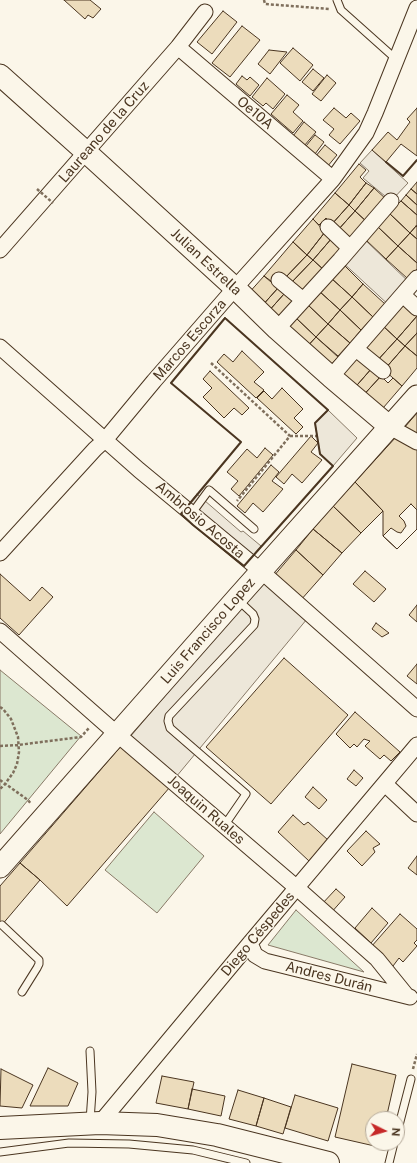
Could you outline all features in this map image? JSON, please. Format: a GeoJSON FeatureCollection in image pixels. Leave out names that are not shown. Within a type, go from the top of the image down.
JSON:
{"type":"FeatureCollection","features":[{"type":"Feature","properties":{"kind":"main road"},"geometry":{"type":"LineString","coordinates":[[3,1126],[95,1123],[157,1124],[217,1136],[328,1163]]}},
{"type":"Feature","properties":{"kind":"street","name":"Marcos Escorza"},"geometry":{"type":"LineString","coordinates":[[0,553],[105,440],[154,381],[332,179],[366,133],[416,11]]}},
{"type":"Feature","properties":{"kind":"street","name":"Laureano de la Cruz"},"geometry":{"type":"LineString","coordinates":[[0,250],[178,47],[205,12]]}},
{"type":"Feature","properties":{"kind":"street","name":"Oe10A"},"geometry":{"type":"LineString","coordinates":[[178,47],[332,179]]}},
{"type":"Feature","properties":{"kind":"street","name":"Julian Estrella"},"geometry":{"type":"LineString","coordinates":[[0,75],[331,377],[390,427],[417,442]]}},
{"type":"Feature","properties":{"kind":"street"},"geometry":{"type":"LineString","coordinates":[[277,329],[391,201]]}},
{"type":"Feature","properties":{"kind":"street"},"geometry":{"type":"LineString","coordinates":[[328,227],[350,248]]}},
{"type":"Feature","properties":{"kind":"street"},"geometry":{"type":"LineString","coordinates":[[331,377],[417,278]]}},
{"type":"Feature","properties":{"kind":"street"},"geometry":{"type":"LineString","coordinates":[[279,280],[303,300]]}},
{"type":"Feature","properties":{"kind":"street"},"geometry":{"type":"LineString","coordinates":[[403,295],[417,308]]}},
{"type":"Feature","properties":{"kind":"street","name":"Ambrosio Acosta"},"geometry":{"type":"LineString","coordinates":[[0,347],[105,440],[261,570],[417,709]]}},
{"type":"Feature","properties":{"kind":"street"},"geometry":{"type":"LineString","coordinates":[[356,349],[382,371]]}},
{"type":"Feature","properties":{"kind":"street","name":"Luis Francisco Lopez"},"geometry":{"type":"LineString","coordinates":[[0,868],[236,598],[417,396]]}},
{"type":"Feature","properties":{"kind":"street","name":"Joaquin Ruales"},"geometry":{"type":"LineString","coordinates":[[0,630],[117,734],[297,888],[377,959],[412,997]]}},
{"type":"Feature","properties":{"kind":"street","name":"Diego Céspedes"},"geometry":{"type":"LineString","coordinates":[[95,1123],[297,888],[417,745]]}},
{"type":"Feature","properties":{"kind":"street"},"geometry":{"type":"LineString","coordinates":[[385,784],[417,814]]}},
{"type":"Feature","properties":{"kind":"street","name":"Andres Durán"},"geometry":{"type":"LineString","coordinates":[[250,943],[255,955],[265,961],[412,997]]}},
{"type":"Feature","properties":{"kind":"lane"},"geometry":{"type":"LineString","coordinates":[[337,0],[341,10],[397,60]]}},
{"type":"Feature","properties":{"kind":"lane"},"geometry":{"type":"LineString","coordinates":[[192,513],[209,490],[254,529]]}},
{"type":"Feature","properties":{"kind":"lane"},"geometry":{"type":"LineString","coordinates":[[224,826],[246,794],[170,728],[168,720],[169,716],[254,625],[255,619],[253,614],[236,598]]}},
{"type":"Feature","properties":{"kind":"lane"},"geometry":{"type":"LineString","coordinates":[[2,925],[39,960],[37,968],[22,992]]}},
{"type":"Feature","properties":{"kind":"lane"},"geometry":{"type":"LineString","coordinates":[[90,1051],[95,1123]]}},
{"type":"Feature","properties":{"kind":"lane"},"geometry":{"type":"LineString","coordinates":[[403,1111],[411,1079]]}},
{"type":"Feature","properties":{"kind":"lane"},"geometry":{"type":"LineString","coordinates":[[0,1152],[69,1143],[129,1144],[193,1150],[246,1163]]}},
{"type":"Feature","properties":{"kind":"lane"},"geometry":{"type":"LineString","coordinates":[[389,1163],[392,1151]]}},
{"type":"Feature","properties":{"kind":"path"},"geometry":{"type":"LineString","coordinates":[[264,0],[265,4],[341,10]]}},
{"type":"Feature","properties":{"kind":"path"},"geometry":{"type":"LineString","coordinates":[[37,189],[53,203]]}},
{"type":"Feature","properties":{"kind":"path"},"geometry":{"type":"LineString","coordinates":[[211,363],[290,436],[317,436]]}},
{"type":"Feature","properties":{"kind":"path"},"geometry":{"type":"LineString","coordinates":[[231,509],[290,436]]}},
{"type":"Feature","properties":{"kind":"path"},"geometry":{"type":"LineString","coordinates":[[0,707],[11,719],[18,737],[19,752],[17,764],[13,773],[0,790]]}},
{"type":"Feature","properties":{"kind":"path"},"geometry":{"type":"LineString","coordinates":[[0,746],[81,737],[98,717]]}},
{"type":"Feature","properties":{"kind":"path"},"geometry":{"type":"LineString","coordinates":[[0,780],[28,800],[42,819]]}},
{"type":"Feature","properties":{"kind":"green space"},"geometry":{"type":"Polygon","coordinates":[[[0,670],[81,736],[0,834],[0,670]]]}},
{"type":"Feature","properties":{"kind":"green space"},"geometry":{"type":"Polygon","coordinates":[[[154,812],[204,856],[157,913],[105,870],[154,812]]]}},
{"type":"Feature","properties":{"kind":"green space"},"geometry":{"type":"Polygon","coordinates":[[[296,910],[364,972],[268,945],[296,910]]]}},
{"type":"Feature","properties":{"kind":"shaded area"},"geometry":{"type":"Polygon","coordinates":[[[372,150],[408,183],[391,201],[363,178],[369,171],[360,163],[372,150]]]}},
{"type":"Feature","properties":{"kind":"shaded area"},"geometry":{"type":"Polygon","coordinates":[[[361,236],[412,285],[392,308],[340,260],[361,236]]]}},
{"type":"Feature","properties":{"kind":"shaded area"},"geometry":{"type":"Polygon","coordinates":[[[328,410],[357,438],[333,466],[320,454],[315,423],[328,410]]]}},
{"type":"Feature","properties":{"kind":"shaded area"},"geometry":{"type":"Polygon","coordinates":[[[197,494],[241,532],[243,531],[261,546],[244,566],[181,514],[197,494]]]}},
{"type":"Feature","properties":{"kind":"shaded area"},"geometry":{"type":"Polygon","coordinates":[[[263,581],[307,619],[176,777],[130,737],[263,581]]]}},
{"type":"Feature","properties":{"kind":"building"},"geometry":{"type":"Polygon","coordinates":[[[64,0],[90,0],[101,9],[93,18],[88,15],[85,19],[64,0]]]}},
{"type":"Feature","properties":{"kind":"building"},"geometry":{"type":"Polygon","coordinates":[[[223,11],[237,22],[212,54],[197,42],[223,11]]]}},
{"type":"Feature","properties":{"kind":"building"},"geometry":{"type":"Polygon","coordinates":[[[242,26],[260,40],[230,77],[212,63],[242,26]]]}},
{"type":"Feature","properties":{"kind":"building"},"geometry":{"type":"Polygon","coordinates":[[[293,48],[313,65],[300,81],[280,63],[293,48]]]}},
{"type":"Feature","properties":{"kind":"building"},"geometry":{"type":"Polygon","coordinates":[[[269,50],[287,52],[270,74],[258,64],[269,50]]]}},
{"type":"Feature","properties":{"kind":"building"},"geometry":{"type":"Polygon","coordinates":[[[313,69],[324,78],[313,91],[302,82],[313,69]]]}},
{"type":"Feature","properties":{"kind":"building"},"geometry":{"type":"Polygon","coordinates":[[[327,75],[336,83],[321,101],[312,94],[327,75]]]}},
{"type":"Feature","properties":{"kind":"building"},"geometry":{"type":"Polygon","coordinates":[[[242,76],[247,80],[250,77],[259,85],[250,96],[236,84],[242,76]]]}},
{"type":"Feature","properties":{"kind":"building"},"geometry":{"type":"Polygon","coordinates":[[[267,78],[285,94],[273,109],[266,103],[263,106],[252,97],[267,78]]]}},
{"type":"Feature","properties":{"kind":"building"},"geometry":{"type":"Polygon","coordinates":[[[287,95],[299,105],[293,112],[303,121],[293,133],[271,114],[287,95]]]}},
{"type":"Feature","properties":{"kind":"building"},"geometry":{"type":"Polygon","coordinates":[[[334,108],[346,118],[351,113],[360,121],[340,144],[329,135],[334,129],[323,120],[334,108]]]}},
{"type":"Feature","properties":{"kind":"building"},"geometry":{"type":"Polygon","coordinates":[[[417,108],[417,156],[401,144],[386,162],[372,150],[388,132],[397,140],[410,122],[407,119],[417,108]]]}},
{"type":"Feature","properties":{"kind":"building"},"geometry":{"type":"Polygon","coordinates":[[[304,122],[316,132],[304,146],[293,136],[304,122]]]}},
{"type":"Feature","properties":{"kind":"building"},"geometry":{"type":"Polygon","coordinates":[[[315,135],[324,142],[315,154],[306,146],[315,135]]]}},
{"type":"Feature","properties":{"kind":"building"},"geometry":{"type":"Polygon","coordinates":[[[325,145],[337,155],[327,167],[315,157],[325,145]]]}},
{"type":"Feature","properties":{"kind":"building"},"geometry":{"type":"Polygon","coordinates":[[[359,164],[366,170],[360,177],[366,183],[349,205],[335,193],[359,164]]]}},
{"type":"Feature","properties":{"kind":"building"},"geometry":{"type":"Polygon","coordinates":[[[417,182],[417,194],[411,189],[417,182]]]}},
{"type":"Feature","properties":{"kind":"building"},"geometry":{"type":"Polygon","coordinates":[[[366,183],[374,188],[355,211],[349,205],[366,183]]]}},
{"type":"Feature","properties":{"kind":"building"},"geometry":{"type":"Polygon","coordinates":[[[374,188],[387,200],[367,222],[355,211],[374,188]]]}},
{"type":"Feature","properties":{"kind":"building"},"geometry":{"type":"Polygon","coordinates":[[[411,189],[417,194],[417,205],[406,195],[411,189]]]}},
{"type":"Feature","properties":{"kind":"building"},"geometry":{"type":"Polygon","coordinates":[[[335,193],[349,205],[332,224],[326,218],[319,225],[313,219],[335,193]]]}},
{"type":"Feature","properties":{"kind":"building"},"geometry":{"type":"Polygon","coordinates":[[[406,195],[417,205],[417,215],[401,201],[406,195]]]}},
{"type":"Feature","properties":{"kind":"building"},"geometry":{"type":"Polygon","coordinates":[[[401,201],[417,215],[417,225],[410,233],[389,213],[401,201]]]}},
{"type":"Feature","properties":{"kind":"building"},"geometry":{"type":"Polygon","coordinates":[[[349,205],[355,211],[338,230],[332,224],[349,205]]]}},
{"type":"Feature","properties":{"kind":"building"},"geometry":{"type":"Polygon","coordinates":[[[355,211],[367,222],[350,241],[338,230],[355,211]]]}},
{"type":"Feature","properties":{"kind":"building"},"geometry":{"type":"Polygon","coordinates":[[[389,213],[410,233],[398,246],[378,227],[389,213]]]}},
{"type":"Feature","properties":{"kind":"building"},"geometry":{"type":"Polygon","coordinates":[[[313,219],[325,232],[307,255],[293,242],[313,219]]]}},
{"type":"Feature","properties":{"kind":"building"},"geometry":{"type":"Polygon","coordinates":[[[416,226],[417,227],[417,239],[410,233],[416,226]]]}},
{"type":"Feature","properties":{"kind":"building"},"geometry":{"type":"Polygon","coordinates":[[[378,227],[398,246],[386,259],[366,240],[378,227]]]}},
{"type":"Feature","properties":{"kind":"building"},"geometry":{"type":"Polygon","coordinates":[[[325,232],[332,238],[313,260],[307,255],[325,232]]]}},
{"type":"Feature","properties":{"kind":"building"},"geometry":{"type":"Polygon","coordinates":[[[410,233],[417,239],[417,263],[398,246],[410,233]]]}},
{"type":"Feature","properties":{"kind":"building"},"geometry":{"type":"Polygon","coordinates":[[[332,238],[344,249],[325,271],[313,260],[332,238]]]}},
{"type":"Feature","properties":{"kind":"building"},"geometry":{"type":"Polygon","coordinates":[[[293,242],[307,255],[285,278],[279,273],[271,281],[264,276],[293,242]]]}},
{"type":"Feature","properties":{"kind":"building"},"geometry":{"type":"Polygon","coordinates":[[[398,246],[417,263],[417,269],[408,279],[386,259],[398,246]]]}},
{"type":"Feature","properties":{"kind":"building"},"geometry":{"type":"Polygon","coordinates":[[[307,255],[313,260],[291,283],[285,278],[307,255]]]}},
{"type":"Feature","properties":{"kind":"building"},"geometry":{"type":"Polygon","coordinates":[[[313,260],[325,271],[304,294],[291,283],[313,260]]]}},
{"type":"Feature","properties":{"kind":"building"},"geometry":{"type":"Polygon","coordinates":[[[343,264],[363,284],[352,297],[331,278],[343,264]]]}},
{"type":"Feature","properties":{"kind":"building"},"geometry":{"type":"Polygon","coordinates":[[[264,276],[278,288],[261,307],[247,295],[264,276]]]}},
{"type":"Feature","properties":{"kind":"building"},"geometry":{"type":"Polygon","coordinates":[[[331,278],[352,297],[340,310],[319,291],[331,278]]]}},
{"type":"Feature","properties":{"kind":"building"},"geometry":{"type":"Polygon","coordinates":[[[363,284],[385,304],[373,317],[352,297],[363,284]]]}},
{"type":"Feature","properties":{"kind":"building"},"geometry":{"type":"Polygon","coordinates":[[[278,288],[284,294],[267,313],[261,307],[278,288]]]}},
{"type":"Feature","properties":{"kind":"building"},"geometry":{"type":"Polygon","coordinates":[[[319,291],[340,310],[328,324],[307,304],[319,291]]]}},
{"type":"Feature","properties":{"kind":"building"},"geometry":{"type":"Polygon","coordinates":[[[284,294],[297,305],[280,324],[267,313],[284,294]]]}},
{"type":"Feature","properties":{"kind":"building"},"geometry":{"type":"Polygon","coordinates":[[[352,297],[373,317],[361,330],[340,310],[352,297]]]}},
{"type":"Feature","properties":{"kind":"building"},"geometry":{"type":"Polygon","coordinates":[[[402,301],[417,314],[417,316],[397,339],[382,325],[402,301]]]}},
{"type":"Feature","properties":{"kind":"building"},"geometry":{"type":"Polygon","coordinates":[[[307,304],[328,324],[316,337],[295,317],[307,304]]]}},
{"type":"Feature","properties":{"kind":"building"},"geometry":{"type":"Polygon","coordinates":[[[340,310],[361,330],[350,343],[328,324],[340,310]]]}},
{"type":"Feature","properties":{"kind":"building"},"geometry":{"type":"Polygon","coordinates":[[[417,316],[417,333],[405,346],[397,339],[417,316]]]}},
{"type":"Feature","properties":{"kind":"building"},"geometry":{"type":"Polygon","coordinates":[[[295,317],[316,337],[304,350],[284,331],[295,317]]]}},
{"type":"Feature","properties":{"kind":"building"},"geometry":{"type":"Polygon","coordinates":[[[328,324],[350,343],[338,356],[316,337],[328,324]]]}},
{"type":"Feature","properties":{"kind":"building"},"geometry":{"type":"Polygon","coordinates":[[[382,325],[397,339],[376,362],[360,349],[382,325]]]}},
{"type":"Feature","properties":{"kind":"building"},"geometry":{"type":"Polygon","coordinates":[[[417,333],[417,356],[405,346],[417,333]]]}},
{"type":"Feature","properties":{"kind":"building"},"geometry":{"type":"Polygon","coordinates":[[[316,337],[338,357],[326,370],[304,350],[316,337]]]}},
{"type":"Feature","properties":{"kind":"building"},"geometry":{"type":"Polygon","coordinates":[[[397,339],[405,346],[384,370],[376,362],[397,339]]]}},
{"type":"Feature","properties":{"kind":"building"},"geometry":{"type":"Polygon","coordinates":[[[405,346],[417,356],[417,368],[402,386],[384,370],[405,346]]]}},
{"type":"Feature","properties":{"kind":"building"},"geometry":{"type":"Polygon","coordinates":[[[242,351],[264,372],[254,382],[264,390],[256,398],[217,362],[224,354],[233,362],[242,351]]]}},
{"type":"Feature","properties":{"kind":"building"},"geometry":{"type":"Polygon","coordinates":[[[356,354],[372,368],[351,392],[335,378],[356,354]]]}},
{"type":"Feature","properties":{"kind":"building"},"geometry":{"type":"Polygon","coordinates":[[[372,368],[381,376],[359,400],[351,392],[372,368]]]}},
{"type":"Feature","properties":{"kind":"building"},"geometry":{"type":"Polygon","coordinates":[[[210,371],[249,408],[242,415],[234,408],[224,418],[203,397],[212,388],[203,379],[210,371]]]}},
{"type":"Feature","properties":{"kind":"building"},"geometry":{"type":"Polygon","coordinates":[[[381,376],[388,383],[393,378],[402,386],[377,415],[359,400],[381,376]]]}},
{"type":"Feature","properties":{"kind":"building"},"geometry":{"type":"Polygon","coordinates":[[[282,388],[303,409],[294,418],[303,427],[296,434],[257,398],[264,391],[272,399],[282,388]]]}},
{"type":"Feature","properties":{"kind":"building"},"geometry":{"type":"Polygon","coordinates":[[[417,413],[417,435],[404,428],[417,413]]]}},
{"type":"Feature","properties":{"kind":"building"},"geometry":{"type":"Polygon","coordinates":[[[311,436],[318,443],[311,452],[322,460],[302,483],[292,474],[284,484],[276,477],[311,436]]]}},
{"type":"Feature","properties":{"kind":"building"},"geometry":{"type":"Polygon","coordinates":[[[396,437],[417,449],[417,529],[397,549],[383,536],[383,511],[355,482],[396,437]]]}},
{"type":"Feature","properties":{"kind":"building"},"geometry":{"type":"Polygon","coordinates":[[[265,448],[273,455],[239,496],[231,489],[238,481],[227,472],[247,449],[257,458],[265,448]]]}},
{"type":"Feature","properties":{"kind":"building"},"geometry":{"type":"Polygon","coordinates":[[[271,465],[279,472],[272,481],[283,489],[263,512],[253,503],[245,513],[237,506],[271,465]]]}},
{"type":"Feature","properties":{"kind":"building"},"geometry":{"type":"Polygon","coordinates":[[[355,482],[383,511],[361,533],[333,506],[355,482]]]}},
{"type":"Feature","properties":{"kind":"building"},"geometry":{"type":"Polygon","coordinates":[[[411,504],[417,510],[417,529],[397,549],[383,536],[391,528],[401,533],[406,526],[404,521],[399,516],[411,504]]]}},
{"type":"Feature","properties":{"kind":"building"},"geometry":{"type":"Polygon","coordinates":[[[333,506],[361,533],[342,553],[313,529],[333,506]]]}},
{"type":"Feature","properties":{"kind":"building"},"geometry":{"type":"Polygon","coordinates":[[[313,529],[342,553],[323,575],[296,550],[313,529]]]}},
{"type":"Feature","properties":{"kind":"building"},"geometry":{"type":"Polygon","coordinates":[[[296,550],[323,575],[300,601],[273,577],[296,550]]]}},
{"type":"Feature","properties":{"kind":"building"},"geometry":{"type":"Polygon","coordinates":[[[365,571],[386,589],[374,602],[353,584],[365,571]]]}},
{"type":"Feature","properties":{"kind":"building"},"geometry":{"type":"Polygon","coordinates":[[[0,574],[30,601],[42,587],[53,597],[19,635],[0,618],[0,574]]]}},
{"type":"Feature","properties":{"kind":"building"},"geometry":{"type":"Polygon","coordinates":[[[417,605],[417,622],[409,615],[417,605]]]}},
{"type":"Feature","properties":{"kind":"building"},"geometry":{"type":"Polygon","coordinates":[[[376,623],[389,633],[382,637],[372,629],[376,623]]]}},
{"type":"Feature","properties":{"kind":"building"},"geometry":{"type":"Polygon","coordinates":[[[284,658],[348,715],[271,804],[206,747],[284,658]]]}},
{"type":"Feature","properties":{"kind":"building"},"geometry":{"type":"Polygon","coordinates":[[[417,664],[417,684],[407,676],[417,664]]]}},
{"type":"Feature","properties":{"kind":"building"},"geometry":{"type":"Polygon","coordinates":[[[355,712],[400,752],[391,761],[384,755],[380,759],[365,746],[370,741],[364,739],[357,747],[354,744],[350,748],[336,734],[355,712]]]}},
{"type":"Feature","properties":{"kind":"building"},"geometry":{"type":"Polygon","coordinates":[[[122,745],[170,787],[67,906],[20,863],[122,745]]]}},
{"type":"Feature","properties":{"kind":"building"},"geometry":{"type":"Polygon","coordinates":[[[354,770],[363,778],[356,786],[347,779],[354,770]]]}},
{"type":"Feature","properties":{"kind":"building"},"geometry":{"type":"Polygon","coordinates":[[[313,787],[327,800],[319,809],[305,797],[313,787]]]}},
{"type":"Feature","properties":{"kind":"building"},"geometry":{"type":"Polygon","coordinates":[[[293,815],[304,825],[308,822],[328,840],[309,861],[278,832],[293,815]]]}},
{"type":"Feature","properties":{"kind":"building"},"geometry":{"type":"Polygon","coordinates":[[[366,831],[380,844],[373,848],[375,852],[362,866],[347,851],[366,831]]]}},
{"type":"Feature","properties":{"kind":"building"},"geometry":{"type":"Polygon","coordinates":[[[417,856],[417,875],[408,868],[417,856]]]}},
{"type":"Feature","properties":{"kind":"building"},"geometry":{"type":"Polygon","coordinates":[[[20,863],[40,880],[1,926],[0,886],[20,863]]]}},
{"type":"Feature","properties":{"kind":"building"},"geometry":{"type":"Polygon","coordinates":[[[336,889],[345,897],[330,914],[321,905],[336,889]]]}},
{"type":"Feature","properties":{"kind":"building"},"geometry":{"type":"Polygon","coordinates":[[[372,908],[388,923],[371,943],[355,928],[372,908]]]}},
{"type":"Feature","properties":{"kind":"building"},"geometry":{"type":"Polygon","coordinates":[[[400,914],[417,929],[417,940],[414,943],[417,946],[403,962],[399,958],[393,966],[371,947],[400,914]]]}},
{"type":"Feature","properties":{"kind":"building"},"geometry":{"type":"Polygon","coordinates":[[[352,1064],[396,1075],[388,1111],[365,1111],[365,1144],[335,1137],[352,1064]]]}},
{"type":"Feature","properties":{"kind":"building"},"geometry":{"type":"Polygon","coordinates":[[[48,1068],[78,1083],[68,1106],[30,1106],[48,1068]]]}},
{"type":"Feature","properties":{"kind":"building"},"geometry":{"type":"Polygon","coordinates":[[[1,1069],[33,1085],[22,1108],[0,1106],[1,1069]]]}},
{"type":"Feature","properties":{"kind":"building"},"geometry":{"type":"Polygon","coordinates":[[[162,1076],[194,1082],[188,1109],[156,1103],[162,1076]]]}},
{"type":"Feature","properties":{"kind":"building"},"geometry":{"type":"Polygon","coordinates":[[[192,1089],[225,1096],[221,1116],[188,1109],[192,1089]]]}},
{"type":"Feature","properties":{"kind":"building"},"geometry":{"type":"Polygon","coordinates":[[[238,1090],[264,1098],[256,1126],[229,1119],[238,1090]]]}},
{"type":"Feature","properties":{"kind":"building"},"geometry":{"type":"Polygon","coordinates":[[[295,1095],[338,1108],[328,1141],[285,1128],[295,1095]]]}},
{"type":"Feature","properties":{"kind":"building"},"geometry":{"type":"Polygon","coordinates":[[[264,1098],[291,1107],[283,1134],[256,1126],[264,1098]]]}},
{"type":"Feature","properties":{"kind":"wall"},"geometry":{"type":"LineString","coordinates":[[386,162],[403,176],[417,160]]}},
{"type":"Feature","properties":{"kind":"wall"},"geometry":{"type":"LineString","coordinates":[[225,318],[328,410],[315,423],[320,454],[333,466],[244,566],[181,514],[241,442],[171,383],[225,318]]}}]}
